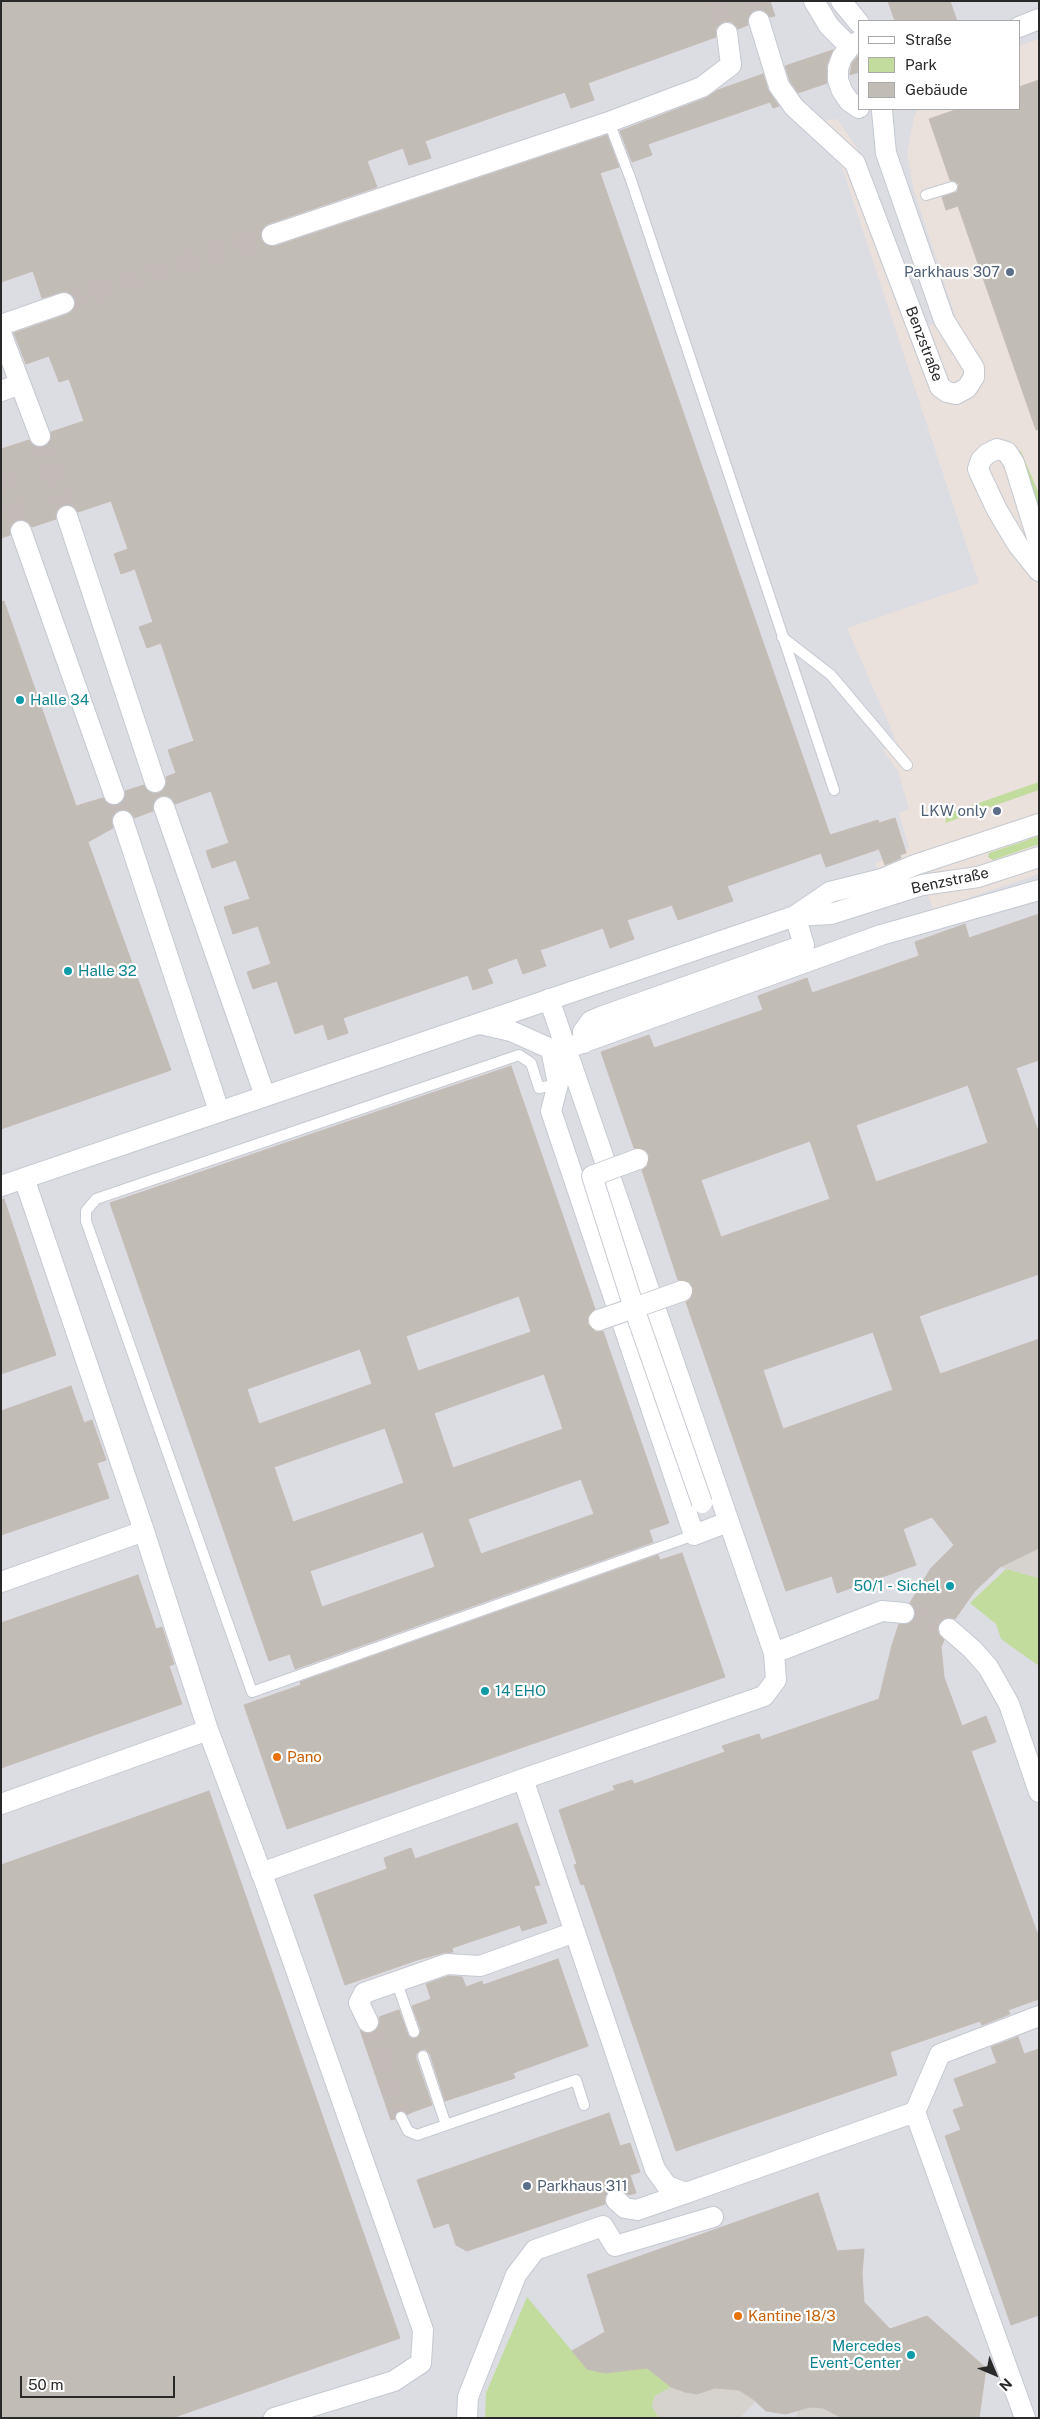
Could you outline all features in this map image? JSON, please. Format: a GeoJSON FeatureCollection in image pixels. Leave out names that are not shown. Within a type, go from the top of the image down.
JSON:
{"type":"FeatureCollection","features":[{"type":"Feature","properties":{"kind":"street"},"geometry":{"type":"LineString","coordinates":[[814,1],[829,26],[854,44],[840,62],[838,80],[842,91],[849,101],[858,107]]}},
{"type":"Feature","properties":{"kind":"street"},"geometry":{"type":"LineString","coordinates":[[841,1],[858,22]]}},
{"type":"Feature","properties":{"kind":"street"},"geometry":{"type":"LineString","coordinates":[[1020,26],[1039,19]]}},
{"type":"Feature","properties":{"kind":"street","name":"Benzstraße"},"geometry":{"type":"LineString","coordinates":[[759,21],[779,86],[794,107],[818,127],[854,164],[940,387],[947,392],[956,394],[967,388],[974,377],[974,368],[944,320],[886,153],[885,110]]}},
{"type":"Feature","properties":{"kind":"street"},"geometry":{"type":"LineString","coordinates":[[272,235],[609,122],[702,87],[722,74],[731,64],[727,33]]}},
{"type":"Feature","properties":{"kind":"street"},"geometry":{"type":"LineString","coordinates":[[1,325],[64,303]]}},
{"type":"Feature","properties":{"kind":"street"},"geometry":{"type":"LineString","coordinates":[[1,333],[40,436]]}},
{"type":"Feature","properties":{"kind":"street"},"geometry":{"type":"LineString","coordinates":[[1,391],[20,384]]}},
{"type":"Feature","properties":{"kind":"street"},"geometry":{"type":"LineString","coordinates":[[1039,544],[1014,463],[1007,452],[997,449],[987,454],[980,460],[978,468],[997,510],[1018,545],[1039,571]]}},
{"type":"Feature","properties":{"kind":"street"},"geometry":{"type":"LineString","coordinates":[[67,516],[155,782]]}},
{"type":"Feature","properties":{"kind":"street"},"geometry":{"type":"LineString","coordinates":[[21,531],[114,794]]}},
{"type":"Feature","properties":{"kind":"street"},"geometry":{"type":"LineString","coordinates":[[164,807],[265,1096]]}},
{"type":"Feature","properties":{"kind":"street"},"geometry":{"type":"LineString","coordinates":[[124,821],[219,1111]]}},
{"type":"Feature","properties":{"kind":"street","name":"Benzstraße"},"geometry":{"type":"LineString","coordinates":[[886,887],[915,865],[1039,824]]}},
{"type":"Feature","properties":{"kind":"street","name":"Benzstraße"},"geometry":{"type":"LineString","coordinates":[[886,887],[922,885],[978,876],[1039,857]]}},
{"type":"Feature","properties":{"kind":"street"},"geometry":{"type":"LineString","coordinates":[[1,1186],[795,916],[830,892],[886,887]]}},
{"type":"Feature","properties":{"kind":"street"},"geometry":{"type":"LineString","coordinates":[[480,1024],[567,1047],[881,935],[1039,890]]}},
{"type":"Feature","properties":{"kind":"street"},"geometry":{"type":"LineString","coordinates":[[261,1873],[523,1779],[764,1696],[776,1680],[774,1653],[711,1529],[551,1111],[567,1047],[591,1022],[603,1016],[804,945],[795,916]]}},
{"type":"Feature","properties":{"kind":"street"},"geometry":{"type":"LineString","coordinates":[[549,999],[567,1047],[711,1529]]}},
{"type":"Feature","properties":{"kind":"street"},"geometry":{"type":"LineString","coordinates":[[638,1159],[592,1176],[634,1308],[711,1529]]}},
{"type":"Feature","properties":{"kind":"street"},"geometry":{"type":"LineString","coordinates":[[24,1178],[144,1531],[208,1730],[261,1873],[423,2330],[421,2363],[394,2381],[274,2418]]}},
{"type":"Feature","properties":{"kind":"street"},"geometry":{"type":"LineString","coordinates":[[599,1320],[682,1291]]}},
{"type":"Feature","properties":{"kind":"street"},"geometry":{"type":"LineString","coordinates":[[1,1582],[144,1531]]}},
{"type":"Feature","properties":{"kind":"street"},"geometry":{"type":"LineString","coordinates":[[774,1653],[882,1611],[904,1613]]}},
{"type":"Feature","properties":{"kind":"street"},"geometry":{"type":"LineString","coordinates":[[948,1629],[972,1649],[988,1667],[1009,1704],[1027,1739],[1039,1792]]}},
{"type":"Feature","properties":{"kind":"street"},"geometry":{"type":"LineString","coordinates":[[1,1804],[208,1730]]}},
{"type":"Feature","properties":{"kind":"street"},"geometry":{"type":"LineString","coordinates":[[523,1779],[655,2169],[667,2186],[686,2193]]}},
{"type":"Feature","properties":{"kind":"street"},"geometry":{"type":"LineString","coordinates":[[368,2022],[359,2003],[364,1994],[447,1964],[480,1966],[575,1932]]}},
{"type":"Feature","properties":{"kind":"street"},"geometry":{"type":"LineString","coordinates":[[1025,2418],[915,2112],[940,2054],[1039,2016]]}},
{"type":"Feature","properties":{"kind":"street"},"geometry":{"type":"LineString","coordinates":[[616,2200],[625,2208],[637,2210],[915,2112]]}},
{"type":"Feature","properties":{"kind":"street"},"geometry":{"type":"LineString","coordinates":[[467,2418],[468,2397],[506,2298],[516,2275],[535,2250],[603,2226],[615,2246],[713,2217]]}},
{"type":"Feature","properties":{"kind":"lane"},"geometry":{"type":"LineString","coordinates":[[609,122],[631,180],[834,790]]}},
{"type":"Feature","properties":{"kind":"lane"},"geometry":{"type":"LineString","coordinates":[[926,196],[952,187]]}},
{"type":"Feature","properties":{"kind":"lane"},"geometry":{"type":"LineString","coordinates":[[782,637],[831,676],[907,764]]}},
{"type":"Feature","properties":{"kind":"lane"},"geometry":{"type":"LineString","coordinates":[[558,1084],[539,1088],[531,1063],[519,1055],[96,1198],[86,1211],[86,1221],[252,1692],[711,1529]]}},
{"type":"Feature","properties":{"kind":"lane"},"geometry":{"type":"LineString","coordinates":[[397,1983],[414,2032]]}},
{"type":"Feature","properties":{"kind":"lane"},"geometry":{"type":"LineString","coordinates":[[423,2056],[446,2125]]}},
{"type":"Feature","properties":{"kind":"lane"},"geometry":{"type":"LineString","coordinates":[[401,2116],[408,2131],[417,2135],[576,2080],[584,2105]]}},
{"type":"Feature","properties":{"kind":"shaded area"},"geometry":{"type":"Polygon","coordinates":[[[1,1],[1039,1],[1039,39],[1020,46],[1020,20],[858,20],[858,110],[918,110],[914,117],[907,154],[914,191],[955,316],[925,327],[866,161],[837,119],[824,120],[811,135],[842,167],[979,583],[847,628],[895,738],[883,750],[898,771],[909,809],[899,813],[909,847],[906,853],[875,863],[893,906],[903,900],[927,892],[933,910],[1039,874],[1039,2418],[1,2418],[1,1]]]}},
{"type":"Feature","properties":{"kind":"shaded area"},"geometry":{"type":"Polygon","coordinates":[[[1039,1548],[1039,1578],[1000,1567],[1032,1550],[1039,1548]]]}},
{"type":"Feature","properties":{"kind":"shaded area"},"geometry":{"type":"Polygon","coordinates":[[[671,2387],[685,2392],[715,2388],[739,2390],[756,2401],[740,2418],[659,2418],[652,2406],[655,2396],[671,2387]]]}},
{"type":"Feature","properties":{"kind":"shaded area"},"geometry":{"type":"Polygon","coordinates":[[[810,2407],[823,2408],[840,2418],[796,2418],[798,2411],[810,2407]]]}},
{"type":"Feature","properties":{"kind":"green space"},"geometry":{"type":"Polygon","coordinates":[[[1021,451],[1039,494],[1039,514],[1014,453],[1021,451]]]}},
{"type":"Feature","properties":{"kind":"green space"},"geometry":{"type":"Polygon","coordinates":[[[1039,782],[1039,790],[945,823],[947,814],[1039,782]]]}},
{"type":"Feature","properties":{"kind":"green space"},"geometry":{"type":"Polygon","coordinates":[[[1039,836],[1039,844],[993,860],[988,857],[989,853],[1039,836]]]}},
{"type":"Feature","properties":{"kind":"green space"},"geometry":{"type":"Polygon","coordinates":[[[1006,1569],[1039,1578],[1039,1666],[1001,1639],[996,1624],[970,1603],[1006,1569]]]}},
{"type":"Feature","properties":{"kind":"green space"},"geometry":{"type":"Polygon","coordinates":[[[527,2297],[587,2369],[605,2373],[647,2368],[671,2387],[655,2396],[652,2406],[659,2418],[485,2418],[486,2393],[527,2297]]]}},
{"type":"Feature","properties":{"kind":"building"},"geometry":{"type":"Polygon","coordinates":[[[1,1],[770,1],[775,16],[770,17],[762,10],[755,10],[748,18],[748,25],[738,29],[732,22],[725,21],[716,28],[716,37],[588,83],[594,100],[571,108],[565,92],[425,141],[431,158],[409,165],[403,148],[367,161],[377,187],[268,224],[263,228],[261,238],[265,244],[276,246],[607,135],[619,167],[600,173],[830,835],[878,820],[879,823],[895,818],[906,853],[900,855],[901,858],[885,865],[879,849],[826,867],[821,853],[727,886],[733,901],[678,920],[672,905],[627,920],[634,939],[610,948],[603,928],[540,950],[546,966],[523,974],[517,958],[487,969],[493,983],[473,990],[468,975],[343,1018],[348,1033],[328,1040],[323,1024],[295,1034],[277,981],[253,989],[247,972],[271,964],[258,926],[233,934],[224,907],[250,899],[236,860],[212,868],[206,851],[229,843],[211,791],[175,804],[171,798],[161,796],[155,800],[153,811],[134,818],[126,810],[119,810],[112,818],[113,828],[88,842],[171,1070],[1,1129],[1,602],[4,601],[76,806],[103,798],[107,803],[117,805],[123,801],[125,791],[144,785],[152,793],[159,793],[166,785],[166,777],[176,773],[168,750],[194,741],[161,643],[147,648],[139,627],[153,622],[135,569],[121,574],[114,554],[128,549],[111,501],[78,512],[70,505],[63,505],[56,513],[56,519],[32,527],[28,522],[18,520],[12,524],[10,535],[1,538],[1,449],[29,440],[33,445],[44,447],[49,443],[51,432],[84,421],[69,379],[59,382],[49,356],[26,364],[14,333],[68,314],[76,306],[75,299],[66,291],[42,298],[33,271],[1,282],[1,1]]]}},
{"type":"Feature","properties":{"kind":"building"},"geometry":{"type":"Polygon","coordinates":[[[888,1],[950,1],[957,20],[895,20],[888,1]]]}},
{"type":"Feature","properties":{"kind":"building"},"geometry":{"type":"Polygon","coordinates":[[[833,50],[827,64],[827,83],[798,93],[790,81],[785,66],[833,50]]]}},
{"type":"Feature","properties":{"kind":"building"},"geometry":{"type":"Polygon","coordinates":[[[858,56],[858,72],[850,75],[852,63],[858,56]]]}},
{"type":"Feature","properties":{"kind":"building"},"geometry":{"type":"Polygon","coordinates":[[[763,74],[768,90],[779,106],[773,108],[770,102],[648,144],[652,155],[632,162],[620,131],[706,98],[718,90],[763,74]]]}},
{"type":"Feature","properties":{"kind":"building","name":"Parkhaus 307"},"geometry":{"type":"Polygon","coordinates":[[[1039,80],[1039,429],[1036,430],[958,206],[946,210],[942,197],[957,192],[959,185],[950,180],[929,119],[955,110],[1020,110],[1020,87],[1039,80]]]}},
{"type":"Feature","properties":{"kind":"building"},"geometry":{"type":"Polygon","coordinates":[[[1039,914],[1039,1060],[1016,1068],[1039,1134],[1039,1274],[919,1316],[940,1374],[1039,1339],[1039,1548],[1000,1567],[974,1592],[955,1619],[945,1618],[937,1627],[938,1633],[944,1640],[941,1647],[944,1677],[962,1726],[986,1716],[996,1742],[971,1751],[1039,1938],[1039,1999],[1008,2010],[1010,2014],[982,2025],[980,2021],[890,2052],[897,2075],[676,2151],[584,1884],[581,1885],[574,1865],[577,1864],[559,1810],[615,1790],[613,1786],[632,1780],[634,1784],[725,1752],[722,1746],[759,1734],[761,1740],[879,1699],[899,1624],[909,1624],[916,1615],[915,1608],[910,1603],[931,1568],[954,1545],[932,1517],[903,1529],[916,1565],[837,1593],[832,1576],[786,1591],[686,1302],[691,1298],[693,1288],[689,1282],[678,1280],[642,1170],[647,1166],[649,1155],[645,1150],[634,1148],[601,1052],[649,1035],[654,1048],[763,1010],[758,996],[807,978],[812,993],[919,956],[915,942],[965,924],[969,938],[1039,914]],[[968,1085],[856,1125],[876,1182],[988,1143],[968,1085]],[[810,1141],[701,1180],[721,1237],[830,1199],[810,1141]],[[873,1332],[763,1370],[783,1429],[893,1390],[873,1332]]]}},
{"type":"Feature","properties":{"kind":"building"},"geometry":{"type":"Polygon","coordinates":[[[511,1066],[595,1309],[588,1317],[588,1324],[596,1332],[603,1331],[669,1523],[649,1530],[653,1542],[295,1669],[290,1654],[269,1661],[110,1203],[511,1066]],[[519,1296],[406,1336],[418,1371],[531,1332],[519,1296]],[[360,1349],[247,1389],[259,1424],[372,1384],[360,1349]],[[544,1374],[434,1413],[453,1468],[563,1429],[544,1374]],[[385,1428],[274,1467],[293,1522],[404,1483],[385,1428]],[[581,1479],[468,1519],[481,1554],[594,1514],[581,1479]],[[423,1532],[310,1571],[322,1607],[435,1567],[423,1532]]]}},
{"type":"Feature","properties":{"kind":"building"},"geometry":{"type":"Polygon","coordinates":[[[4,1199],[56,1355],[1,1374],[1,1200],[4,1199]]]}},
{"type":"Feature","properties":{"kind":"building"},"geometry":{"type":"Polygon","coordinates":[[[71,1386],[84,1423],[92,1420],[106,1460],[97,1463],[109,1498],[1,1535],[1,1411],[71,1386]]]}},
{"type":"Feature","properties":{"kind":"building","name":"14 EHO"},"geometry":{"type":"Polygon","coordinates":[[[682,1553],[725,1677],[287,1829],[244,1705],[301,1685],[300,1682],[658,1555],[660,1560],[682,1553]]]}},
{"type":"Feature","properties":{"kind":"building"},"geometry":{"type":"Polygon","coordinates":[[[138,1575],[156,1629],[162,1627],[174,1664],[169,1666],[182,1704],[1,1768],[1,1623],[138,1575]]]}},
{"type":"Feature","properties":{"kind":"building"},"geometry":{"type":"Polygon","coordinates":[[[209,1791],[400,2338],[172,2418],[1,2418],[1,1865],[209,1791]]]}},
{"type":"Feature","properties":{"kind":"building"},"geometry":{"type":"Polygon","coordinates":[[[517,1823],[540,1885],[534,1886],[547,1923],[522,1931],[520,1925],[452,1948],[453,1952],[417,1960],[345,1985],[314,1895],[387,1869],[384,1858],[411,1848],[415,1859],[517,1823]]]}},
{"type":"Feature","properties":{"kind":"building"},"geometry":{"type":"Polygon","coordinates":[[[558,1959],[588,2046],[513,2073],[515,2078],[445,2101],[430,2054],[425,2049],[420,2050],[416,2054],[416,2058],[432,2105],[407,2114],[404,2111],[398,2111],[395,2114],[395,2119],[391,2120],[360,2030],[367,2034],[374,2032],[380,2023],[379,2017],[399,2010],[408,2035],[412,2039],[417,2038],[421,2030],[412,2006],[431,1999],[426,1984],[449,1976],[462,1977],[466,1987],[482,1981],[483,1985],[558,1959]]]}},
{"type":"Feature","properties":{"kind":"building"},"geometry":{"type":"Polygon","coordinates":[[[1018,2037],[1024,2054],[1039,2049],[1039,2315],[1011,2325],[945,2136],[961,2130],[953,2110],[964,2106],[954,2079],[997,2063],[991,2047],[1018,2037]]]}},
{"type":"Feature","properties":{"kind":"building","name":"Parkhaus 311"},"geometry":{"type":"Polygon","coordinates":[[[609,2113],[620,2146],[630,2143],[640,2172],[630,2175],[636,2193],[629,2195],[619,2189],[612,2189],[605,2197],[605,2204],[467,2251],[456,2245],[449,2223],[434,2228],[417,2180],[609,2113]]]}},
{"type":"Feature","properties":{"kind":"building","name":"Kantine 18/3"},"geometry":{"type":"Polygon","coordinates":[[[818,2193],[837,2251],[864,2249],[862,2274],[864,2302],[890,2329],[927,2316],[986,2368],[979,2418],[842,2418],[823,2408],[810,2407],[786,2414],[766,2411],[739,2390],[715,2388],[697,2394],[685,2392],[671,2387],[647,2368],[605,2373],[587,2369],[572,2351],[605,2332],[587,2275],[818,2193]]]}},
{"type":"Feature","properties":{"kind":"tunnel"},"geometry":{"type":"LineString","coordinates":[[716,1],[727,33]]}},
{"type":"Feature","properties":{"kind":"tunnel"},"geometry":{"type":"LineString","coordinates":[[752,1],[759,21]]}},
{"type":"Feature","properties":{"kind":"tunnel"},"geometry":{"type":"LineString","coordinates":[[64,303],[272,235]]}},
{"type":"Feature","properties":{"kind":"tunnel"},"geometry":{"type":"LineString","coordinates":[[40,436],[67,516]]}},
{"type":"Feature","properties":{"kind":"tunnel"},"geometry":{"type":"LineString","coordinates":[[1,473],[21,531]]}},
{"type":"Feature","properties":{"kind":"tunnel"},"geometry":{"type":"LineString","coordinates":[[114,794],[123,821]]}},
{"type":"Feature","properties":{"kind":"tunnel"},"geometry":{"type":"LineString","coordinates":[[904,1613],[928,1616],[949,1629]]}},
{"type":"Feature","properties":{"kind":"tunnel"},"geometry":{"type":"LineString","coordinates":[[368,2022],[401,2117]]}},
{"type":"Feature","properties":{"kind":"place","name":"Parkhaus 307"},"geometry":{"type":"Point","coordinates":[1010,272]}},
{"type":"Feature","properties":{"kind":"place","name":"Halle 34"},"geometry":{"type":"Point","coordinates":[20,700]}},
{"type":"Feature","properties":{"kind":"place","name":"LKW only"},"geometry":{"type":"Point","coordinates":[997,811]}},
{"type":"Feature","properties":{"kind":"place","name":"Halle 32"},"geometry":{"type":"Point","coordinates":[68,971]}},
{"type":"Feature","properties":{"kind":"place","name":"50/1 - Sichel"},"geometry":{"type":"Point","coordinates":[950,1586]}},
{"type":"Feature","properties":{"kind":"place","name":"14 EHO"},"geometry":{"type":"Point","coordinates":[485,1691]}},
{"type":"Feature","properties":{"kind":"place","name":"Pano"},"geometry":{"type":"Point","coordinates":[277,1757]}},
{"type":"Feature","properties":{"kind":"place","name":"Parkhaus 311"},"geometry":{"type":"Point","coordinates":[527,2186]}},
{"type":"Feature","properties":{"kind":"place","name":"Kantine 18/3"},"geometry":{"type":"Point","coordinates":[738,2316]}},
{"type":"Feature","properties":{"kind":"place","name":"Mercedes Event-Center"},"geometry":{"type":"Point","coordinates":[911,2355]}}]}
